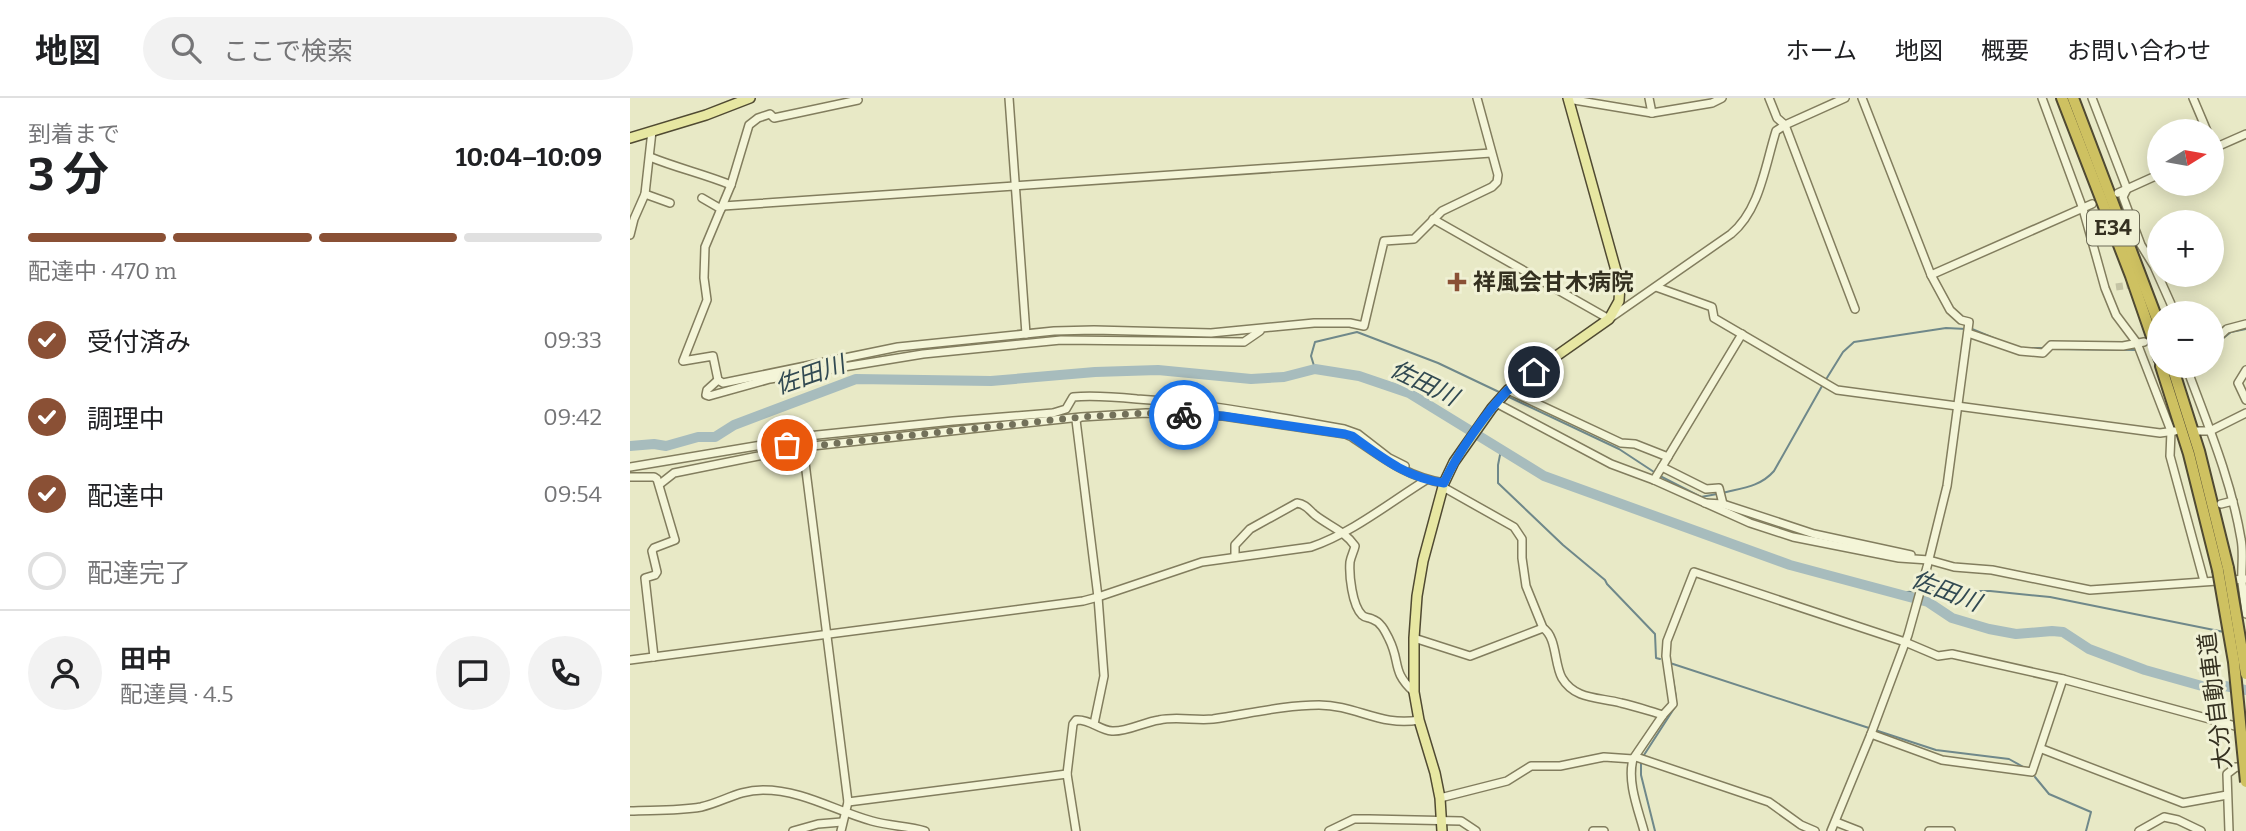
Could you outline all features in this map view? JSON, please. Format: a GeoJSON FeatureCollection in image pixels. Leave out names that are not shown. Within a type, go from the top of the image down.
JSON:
{"type":"FeatureCollection","features":[{"type":"Feature","properties":{"kind":"highway","name":"E34"},"geometry":{"type":"LineString","coordinates":[[2062,98],[2147,322]]}},
{"type":"Feature","properties":{"kind":"highway","name":"E34"},"geometry":{"type":"LineString","coordinates":[[2073,98],[2150,301]]}},
{"type":"Feature","properties":{"kind":"highway","name":"大分自動車道"},"geometry":{"type":"LineString","coordinates":[[2165,378],[2223,569],[2246,785]]}},
{"type":"Feature","properties":{"kind":"highway","name":"大分自動車道"},"geometry":{"type":"LineString","coordinates":[[2176,378],[2199,451],[2246,674]]}},
{"type":"Feature","properties":{"kind":"main road"},"geometry":{"type":"LineString","coordinates":[[630,138],[706,115],[750,98]]}},
{"type":"Feature","properties":{"kind":"main road"},"geometry":{"type":"LineString","coordinates":[[1442,826],[1435,773],[1419,720],[1414,692],[1413,638],[1423,561],[1443,485],[1454,462],[1508,390],[1609,319],[1619,302],[1620,285],[1568,99]]}},
{"type":"Feature","properties":{"kind":"street"},"geometry":{"type":"LineString","coordinates":[[857,98],[858,100],[774,118],[769,114],[749,125],[731,185],[705,247],[704,278],[707,300],[682,361],[713,356],[718,380],[723,383],[898,347],[1026,334],[1094,330],[1211,333],[1314,323],[1350,323],[1364,326],[1382,243],[1414,239],[1442,211],[1495,185],[1498,175],[1477,98]]}},
{"type":"Feature","properties":{"kind":"street"},"geometry":{"type":"LineString","coordinates":[[1009,98],[1026,334]]}},
{"type":"Feature","properties":{"kind":"street"},"geometry":{"type":"LineString","coordinates":[[1649,98],[1652,113]]}},
{"type":"Feature","properties":{"kind":"street"},"geometry":{"type":"LineString","coordinates":[[1679,98],[1681,108]]}},
{"type":"Feature","properties":{"kind":"street"},"geometry":{"type":"LineString","coordinates":[[1568,99],[1652,113],[1722,98]]}},
{"type":"Feature","properties":{"kind":"street"},"geometry":{"type":"LineString","coordinates":[[1769,98],[1777,118],[1785,125],[1855,309]]}},
{"type":"Feature","properties":{"kind":"street"},"geometry":{"type":"LineString","coordinates":[[1433,219],[1609,319],[1742,224],[1754,205],[1776,131],[1845,98]]}},
{"type":"Feature","properties":{"kind":"street"},"geometry":{"type":"LineString","coordinates":[[1832,831],[1906,638],[1928,561],[1947,486],[1969,322],[1961,320],[1950,310],[1931,275],[1862,98]]}},
{"type":"Feature","properties":{"kind":"street"},"geometry":{"type":"LineString","coordinates":[[2042,98],[2083,209],[2105,288],[2116,315],[2141,346],[2173,431],[2170,456],[2190,512],[2204,581]]}},
{"type":"Feature","properties":{"kind":"street"},"geometry":{"type":"LineString","coordinates":[[2092,98],[2127,189],[2123,197],[2141,244],[2170,301]]}},
{"type":"Feature","properties":{"kind":"street"},"geometry":{"type":"LineString","coordinates":[[2193,98],[2202,119]]}},
{"type":"Feature","properties":{"kind":"street"},"geometry":{"type":"LineString","coordinates":[[630,236],[645,194],[652,131]]}},
{"type":"Feature","properties":{"kind":"street"},"geometry":{"type":"LineString","coordinates":[[2224,143],[2246,134]]}},
{"type":"Feature","properties":{"kind":"street"},"geometry":{"type":"LineString","coordinates":[[702,198],[722,207],[1491,153]]}},
{"type":"Feature","properties":{"kind":"street"},"geometry":{"type":"LineString","coordinates":[[650,157],[731,185]]}},
{"type":"Feature","properties":{"kind":"street"},"geometry":{"type":"LineString","coordinates":[[2118,193],[2147,180]]}},
{"type":"Feature","properties":{"kind":"street"},"geometry":{"type":"LineString","coordinates":[[645,194],[670,203]]}},
{"type":"Feature","properties":{"kind":"street"},"geometry":{"type":"LineString","coordinates":[[1931,275],[2092,205]]}},
{"type":"Feature","properties":{"kind":"street"},"geometry":{"type":"LineString","coordinates":[[1656,286],[1712,307],[1714,318],[1837,390],[2160,433],[2173,431]]}},
{"type":"Feature","properties":{"kind":"street"},"geometry":{"type":"LineString","coordinates":[[2105,288],[2116,287]]}},
{"type":"Feature","properties":{"kind":"street"},"geometry":{"type":"LineString","coordinates":[[2224,332],[2246,324]]}},
{"type":"Feature","properties":{"kind":"street"},"geometry":{"type":"LineString","coordinates":[[718,380],[707,390],[706,395],[771,379],[923,354],[1061,340],[1244,342],[1262,329]]}},
{"type":"Feature","properties":{"kind":"street"},"geometry":{"type":"LineString","coordinates":[[1968,330],[2020,351],[2043,353],[2051,345],[2141,346]]}},
{"type":"Feature","properties":{"kind":"street"},"geometry":{"type":"LineString","coordinates":[[1658,474],[1741,334]]}},
{"type":"Feature","properties":{"kind":"street"},"geometry":{"type":"LineString","coordinates":[[2246,370],[2238,383],[2246,400]]}},
{"type":"Feature","properties":{"kind":"street"},"geometry":{"type":"LineString","coordinates":[[2190,378],[2221,457],[2233,501],[2242,541],[2246,614]]}},
{"type":"Feature","properties":{"kind":"street"},"geometry":{"type":"LineString","coordinates":[[1508,390],[1621,443],[1635,444],[1668,457]]}},
{"type":"Feature","properties":{"kind":"street"},"geometry":{"type":"LineString","coordinates":[[1066,409],[1071,399],[1077,396],[1149,399],[1253,412],[1344,429],[1359,434],[1389,458],[1423,478]]}},
{"type":"Feature","properties":{"kind":"street"},"geometry":{"type":"LineString","coordinates":[[1494,406],[1611,464],[1658,474],[1706,489],[1719,488],[1723,504]]}},
{"type":"Feature","properties":{"kind":"street"},"geometry":{"type":"LineString","coordinates":[[630,467],[798,437],[1053,413],[1066,409],[1081,417]]}},
{"type":"Feature","properties":{"kind":"street"},"geometry":{"type":"LineString","coordinates":[[660,484],[674,473],[803,447],[1081,417],[1146,413],[1223,416],[1345,434],[1352,436],[1388,463],[1443,485],[1514,527],[1521,535],[1523,544],[1526,586],[1543,628],[1551,636],[1557,667],[1563,679],[1572,689],[1584,696],[1663,715]]}},
{"type":"Feature","properties":{"kind":"street"},"geometry":{"type":"LineString","coordinates":[[2197,431],[2210,431],[2246,413]]}},
{"type":"Feature","properties":{"kind":"street"},"geometry":{"type":"LineString","coordinates":[[1081,417],[1076,419],[1098,597],[1104,676],[1094,724]]}},
{"type":"Feature","properties":{"kind":"street"},"geometry":{"type":"LineString","coordinates":[[771,443],[803,447]]}},
{"type":"Feature","properties":{"kind":"street"},"geometry":{"type":"LineString","coordinates":[[803,447],[848,802],[841,831]]}},
{"type":"Feature","properties":{"kind":"street"},"geometry":{"type":"LineString","coordinates":[[1658,474],[1703,503],[1793,537],[1899,558],[1928,561]]}},
{"type":"Feature","properties":{"kind":"street"},"geometry":{"type":"LineString","coordinates":[[630,477],[654,477],[660,484],[668,520],[675,537],[675,540],[654,548],[652,551],[657,572],[645,578],[654,657]]}},
{"type":"Feature","properties":{"kind":"street"},"geometry":{"type":"LineString","coordinates":[[630,660],[1098,597],[1190,565],[1311,547],[1342,532],[1423,478]]}},
{"type":"Feature","properties":{"kind":"street"},"geometry":{"type":"LineString","coordinates":[[2221,504],[2233,501]]}},
{"type":"Feature","properties":{"kind":"street"},"geometry":{"type":"LineString","coordinates":[[1235,557],[1235,545],[1250,529],[1297,503],[1304,504],[1315,515],[1342,532],[1355,546],[1350,564],[1351,589],[1360,612],[1382,626],[1395,653],[1397,672],[1414,692]]}},
{"type":"Feature","properties":{"kind":"street"},"geometry":{"type":"LineString","coordinates":[[1703,503],[1723,504],[1814,534],[1954,567],[1992,570],[2090,590],[2244,579]]}},
{"type":"Feature","properties":{"kind":"street"},"geometry":{"type":"LineString","coordinates":[[1863,551],[1878,548]]}},
{"type":"Feature","properties":{"kind":"street"},"geometry":{"type":"LineString","coordinates":[[1644,831],[1632,780],[1634,758],[1673,704],[1666,656],[1667,641],[1694,572],[1906,638],[1938,656],[1952,654],[2063,679],[2246,729]]}},
{"type":"Feature","properties":{"kind":"street"},"geometry":{"type":"LineString","coordinates":[[1413,638],[1470,656],[1543,628]]}},
{"type":"Feature","properties":{"kind":"street"},"geometry":{"type":"LineString","coordinates":[[1871,734],[1942,760],[2032,772],[2042,749],[2063,679]]}},
{"type":"Feature","properties":{"kind":"street"},"geometry":{"type":"LineString","coordinates":[[1076,831],[1067,774],[1074,722],[1080,719],[1114,731],[1159,719],[1209,719],[1318,705],[1336,706],[1392,722],[1419,720]]}},
{"type":"Feature","properties":{"kind":"street"},"geometry":{"type":"LineString","coordinates":[[2042,749],[2183,803],[2227,795]]}},
{"type":"Feature","properties":{"kind":"street"},"geometry":{"type":"LineString","coordinates":[[1440,798],[1507,781],[1531,766],[1560,766],[1604,757],[1634,758],[1769,803],[1801,825],[1815,831]]}},
{"type":"Feature","properties":{"kind":"street"},"geometry":{"type":"LineString","coordinates":[[2229,831],[2227,774],[2236,767],[2246,768]]}},
{"type":"Feature","properties":{"kind":"street"},"geometry":{"type":"LineString","coordinates":[[848,802],[1067,774]]}},
{"type":"Feature","properties":{"kind":"street"},"geometry":{"type":"LineString","coordinates":[[630,811],[696,807],[730,795],[761,790],[804,795],[875,822],[925,831]]}},
{"type":"Feature","properties":{"kind":"street"},"geometry":{"type":"LineString","coordinates":[[2139,831],[2164,817],[2178,820],[2201,831]]}},
{"type":"Feature","properties":{"kind":"street"},"geometry":{"type":"LineString","coordinates":[[1329,831],[1354,819],[1442,826],[1461,821],[1476,831]]}},
{"type":"Feature","properties":{"kind":"street"},"geometry":{"type":"LineString","coordinates":[[793,831],[818,824],[842,822]]}},
{"type":"Feature","properties":{"kind":"street"},"geometry":{"type":"LineString","coordinates":[[1836,822],[1859,831]]}},
{"type":"Feature","properties":{"kind":"street"},"geometry":{"type":"LineString","coordinates":[[1593,831],[1604,831]]}},
{"type":"Feature","properties":{"kind":"street"},"geometry":{"type":"LineString","coordinates":[[1928,831],[1951,831]]}},
{"type":"Feature","properties":{"kind":"waterway"},"geometry":{"type":"LineString","coordinates":[[1825,381],[1843,352],[1854,342],[1946,328],[1966,329]]}},
{"type":"Feature","properties":{"kind":"waterway"},"geometry":{"type":"LineString","coordinates":[[1972,329],[1996,339]]}},
{"type":"Feature","properties":{"kind":"waterway"},"geometry":{"type":"LineString","coordinates":[[2224,338],[2231,332],[2246,329]]}},
{"type":"Feature","properties":{"kind":"waterway"},"geometry":{"type":"LineString","coordinates":[[1315,369],[1311,356],[1315,342],[1357,332],[1438,363],[1499,392]]}},
{"type":"Feature","properties":{"kind":"waterway"},"geometry":{"type":"LineString","coordinates":[[2027,348],[2043,348]]}},
{"type":"Feature","properties":{"kind":"waterway"},"geometry":{"type":"LineString","coordinates":[[2052,349],[2137,350]]}},
{"type":"Feature","properties":{"kind":"waterway","name":"佐田川"},"geometry":{"type":"LineString","coordinates":[[630,446],[666,446],[698,437],[715,437],[734,425],[856,379],[991,381],[1095,372],[1158,370],[1251,379],[1284,377],[1315,369],[1359,376],[1409,393],[1544,476],[1790,565],[1928,602],[1952,618],[1989,629],[2016,634],[2063,632],[2089,649],[2145,670],[2209,688],[2225,686],[2246,690]]}},
{"type":"Feature","properties":{"kind":"waterway"},"geometry":{"type":"LineString","coordinates":[[1722,493],[1757,484],[1774,471],[1822,386]]}},
{"type":"Feature","properties":{"kind":"waterway"},"geometry":{"type":"LineString","coordinates":[[1509,397],[1619,449],[1654,472]]}},
{"type":"Feature","properties":{"kind":"waterway"},"geometry":{"type":"LineString","coordinates":[[1501,450],[1498,483],[1563,545],[1605,580],[1655,634],[1656,658],[1660,659]]}},
{"type":"Feature","properties":{"kind":"waterway"},"geometry":{"type":"LineString","coordinates":[[1658,475],[1701,497],[1717,494]]}},
{"type":"Feature","properties":{"kind":"waterway","name":"佐田川"},"geometry":{"type":"LineString","coordinates":[[1898,593],[1917,591]]}},
{"type":"Feature","properties":{"kind":"waterway"},"geometry":{"type":"LineString","coordinates":[[1922,591],[1990,591],[2050,597],[2224,632]]}},
{"type":"Feature","properties":{"kind":"waterway"},"geometry":{"type":"LineString","coordinates":[[1670,663],[1869,728]]}},
{"type":"Feature","properties":{"kind":"waterway"},"geometry":{"type":"LineString","coordinates":[[1673,679],[1676,698]]}},
{"type":"Feature","properties":{"kind":"waterway"},"geometry":{"type":"LineString","coordinates":[[1644,755],[1675,707]]}},
{"type":"Feature","properties":{"kind":"waterway"},"geometry":{"type":"LineString","coordinates":[[1875,730],[1936,750],[2009,759],[2027,769]]}},
{"type":"Feature","properties":{"kind":"waterway"},"geometry":{"type":"LineString","coordinates":[[1641,762],[1641,775],[1655,831]]}},
{"type":"Feature","properties":{"kind":"waterway"},"geometry":{"type":"LineString","coordinates":[[2035,777],[2049,794],[2091,812],[2086,831]]}},
{"type":"Feature","properties":{"kind":"tunnel"},"geometry":{"type":"LineString","coordinates":[[2116,287],[2136,284]]}},
{"type":"Feature","properties":{"kind":"way so far"},"geometry":{"type":"LineString","coordinates":[[787,445],[803,447],[1081,417],[1146,413],[1184,415]]}},
{"type":"Feature","properties":{"kind":"place","name":"祥風会甘木病院"},"geometry":{"type":"Point","coordinates":[1457,282]}},
{"type":"Feature","properties":{"kind":"route"},"geometry":{"type":"LineString","coordinates":[[1184,415],[1223,416],[1345,434],[1352,436],[1388,463],[1426,480],[1444,483],[1454,462],[1496,403],[1508,390],[1534,372]]}}]}
